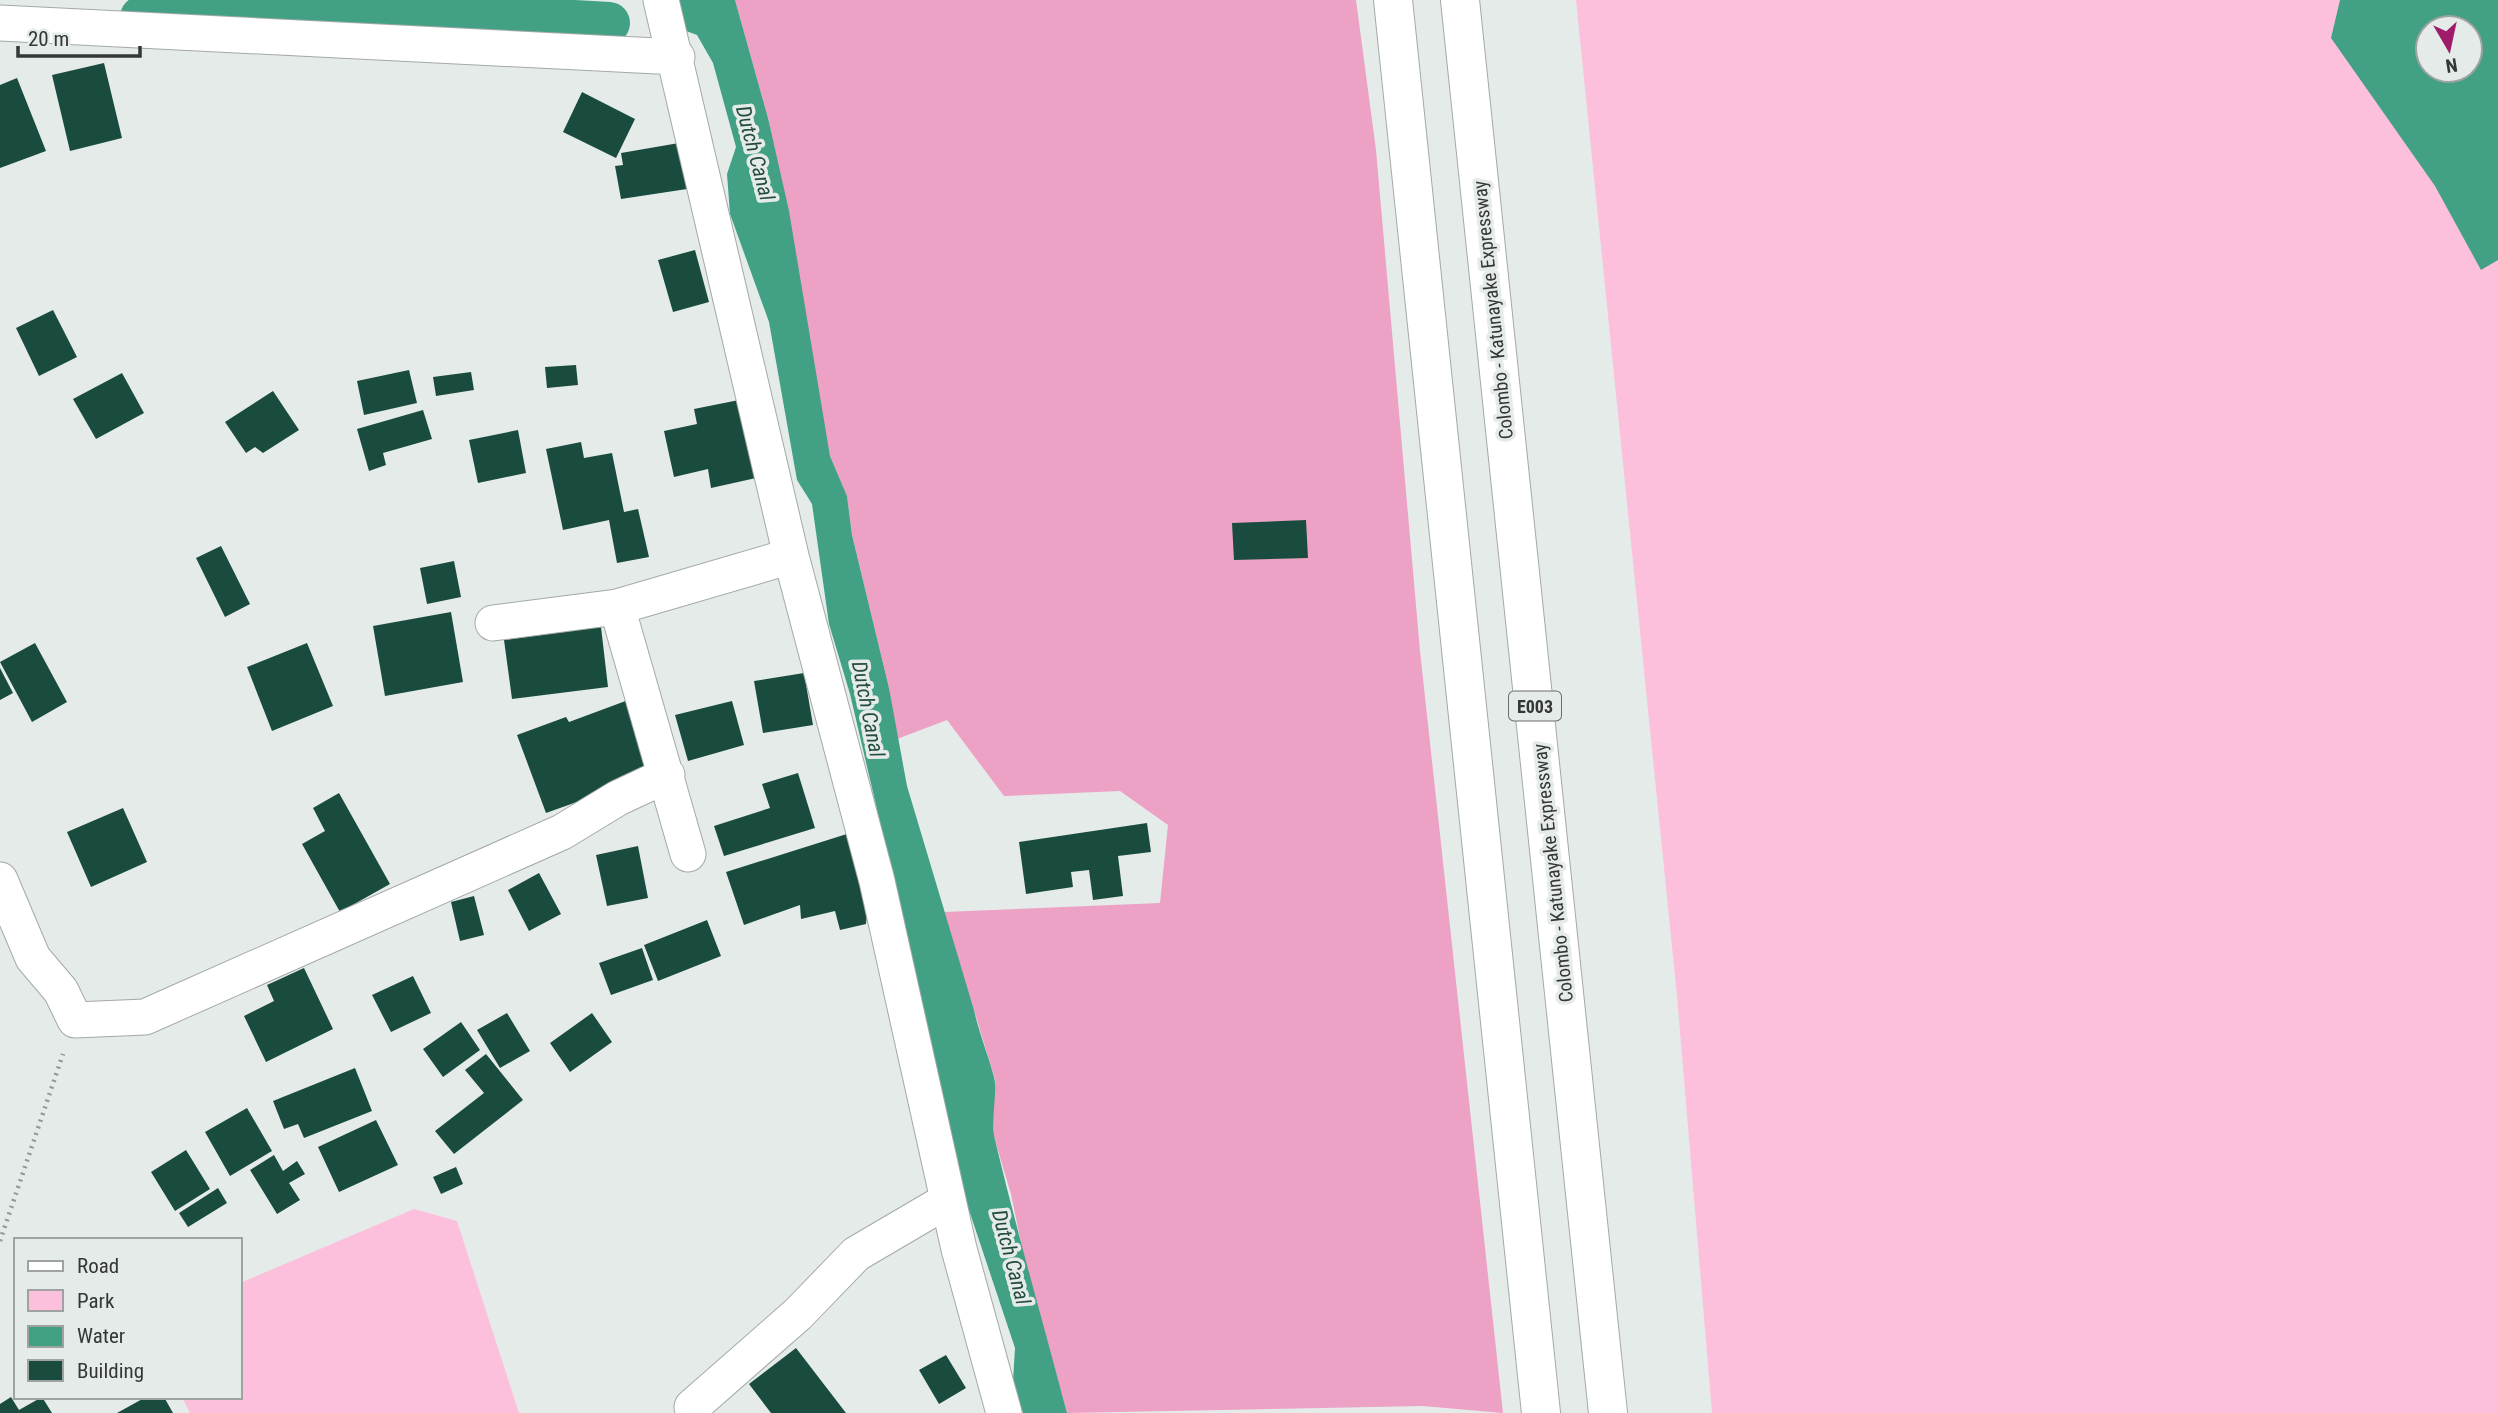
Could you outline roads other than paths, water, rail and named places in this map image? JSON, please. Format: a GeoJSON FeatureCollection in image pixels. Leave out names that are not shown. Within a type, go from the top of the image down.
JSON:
{"type":"FeatureCollection","features":[{"type":"Feature","properties":{"kind":"highway"},"geometry":{"type":"LineString","coordinates":[[1393,0],[1500,994],[1541,1413]]}},
{"type":"Feature","properties":{"kind":"highway","name":"Colombo - Katunayake Expressway"},"geometry":{"type":"LineString","coordinates":[[1460,0],[1608,1413]]}},
{"type":"Feature","properties":{"kind":"street"},"geometry":{"type":"LineString","coordinates":[[661,0],[677,57],[792,556],[877,881],[948,1200],[1003,1413]]}},
{"type":"Feature","properties":{"kind":"street"},"geometry":{"type":"LineString","coordinates":[[0,23],[677,57]]}},
{"type":"Feature","properties":{"kind":"street"},"geometry":{"type":"LineString","coordinates":[[493,623],[617,607],[792,556]]}},
{"type":"Feature","properties":{"kind":"street"},"geometry":{"type":"LineString","coordinates":[[617,607],[688,854]]}},
{"type":"Feature","properties":{"kind":"street"},"geometry":{"type":"LineString","coordinates":[[0,880],[33,958],[61,991],[75,1020],[145,1017],[562,832],[618,798],[667,775]]}},
{"type":"Feature","properties":{"kind":"street"},"geometry":{"type":"LineString","coordinates":[[692,1407],[798,1314],[856,1254],[948,1200]]}},
{"type":"Feature","properties":{"kind":"water","name":"Dutch Canal"},"geometry":{"type":"Polygon","coordinates":[[[659,0],[735,0],[768,118],[789,211],[830,456],[847,496],[852,535],[889,688],[907,786],[994,1077],[995,1140],[1067,1413],[1023,1413],[1013,1381],[1015,1348],[960,1183],[850,694],[829,624],[812,504],[797,480],[769,322],[730,214],[727,174],[736,147],[713,63],[697,35],[662,22],[659,0]]]}},
{"type":"Feature","properties":{"kind":"water"},"geometry":{"type":"Polygon","coordinates":[[[2340,0],[2498,0],[2498,260],[2481,270],[2435,186],[2331,38],[2340,0]]]}},
{"type":"Feature","properties":{"kind":"waterway"},"geometry":{"type":"LineString","coordinates":[[141,17],[402,11],[609,23]]}}]}
